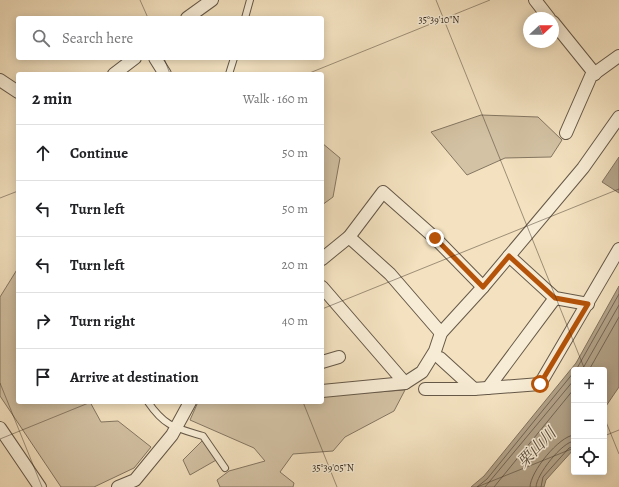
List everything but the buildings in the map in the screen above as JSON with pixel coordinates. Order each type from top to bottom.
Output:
[{"type":"street","points":[[190,16],[212,0]]},
{"type":"street","points":[[535,0],[544,12]]},
{"type":"street","points":[[559,30],[594,74]]},
{"type":"street","points":[[566,133],[591,76],[619,56]]},
{"type":"street","points":[[117,72],[132,60]]},
{"type":"street","points":[[156,60],[164,72]]},
{"type":"street","points":[[0,80],[16,91]]},
{"type":"street","points":[[324,391],[406,383],[422,372],[435,351],[441,333],[483,287],[583,168],[619,117]]},
{"type":"street","points":[[324,257],[349,238],[383,192],[435,238],[483,287]]},
{"type":"street","points":[[349,238],[390,274],[441,333]]},
{"type":"street","points":[[425,389],[488,388],[540,384],[619,250]]},
{"type":"street","points":[[509,256],[555,298],[588,304]]},
{"type":"street","points":[[324,289],[406,383]]},
{"type":"street","points":[[488,388],[555,298]]},
{"type":"street","points":[[324,361],[340,357]]},
{"type":"street","points":[[440,358],[474,388]]},
{"type":"street","points":[[118,487],[135,480],[172,435],[189,404]]},
{"type":"street","points":[[0,428],[40,487]]},
{"type":"lane","points":[[246,16],[250,0]]},
{"type":"lane","points":[[230,72],[233,60]]},
{"type":"lane","points":[[149,404],[156,414],[176,428],[203,436],[225,468]]},
{"type":"shaded area","points":[[481,115],[538,117],[562,140],[551,157],[505,158],[467,175],[431,132]]},
{"type":"shaded area","points":[[324,145],[340,158],[333,197],[324,204]]},
{"type":"shaded area","points":[[16,271],[16,404],[91,404],[101,422],[118,421],[151,447],[134,468],[94,487],[61,487],[0,396],[0,297]]},
{"type":"shaded area","points":[[405,390],[394,411],[345,437],[333,451],[293,454],[280,472],[294,483],[293,487],[220,487],[217,480],[229,471],[265,461],[254,448],[190,420],[197,404],[324,404],[324,396]]},
{"type":"shaded area","points":[[204,439],[218,459],[190,475],[183,460]]},
{"type":"water","points":[[619,157],[619,193],[602,182]]},
{"type":"water","name":"栗山川","points":[[619,286],[619,387],[607,405],[607,367],[573,367]]},
{"type":"water","name":"栗山川","points":[[571,369],[571,452],[546,480],[544,487],[471,487],[484,476]]},
{"type":"route","points":[[435,238],[483,287],[509,256],[555,298],[588,304],[540,384]]}]
